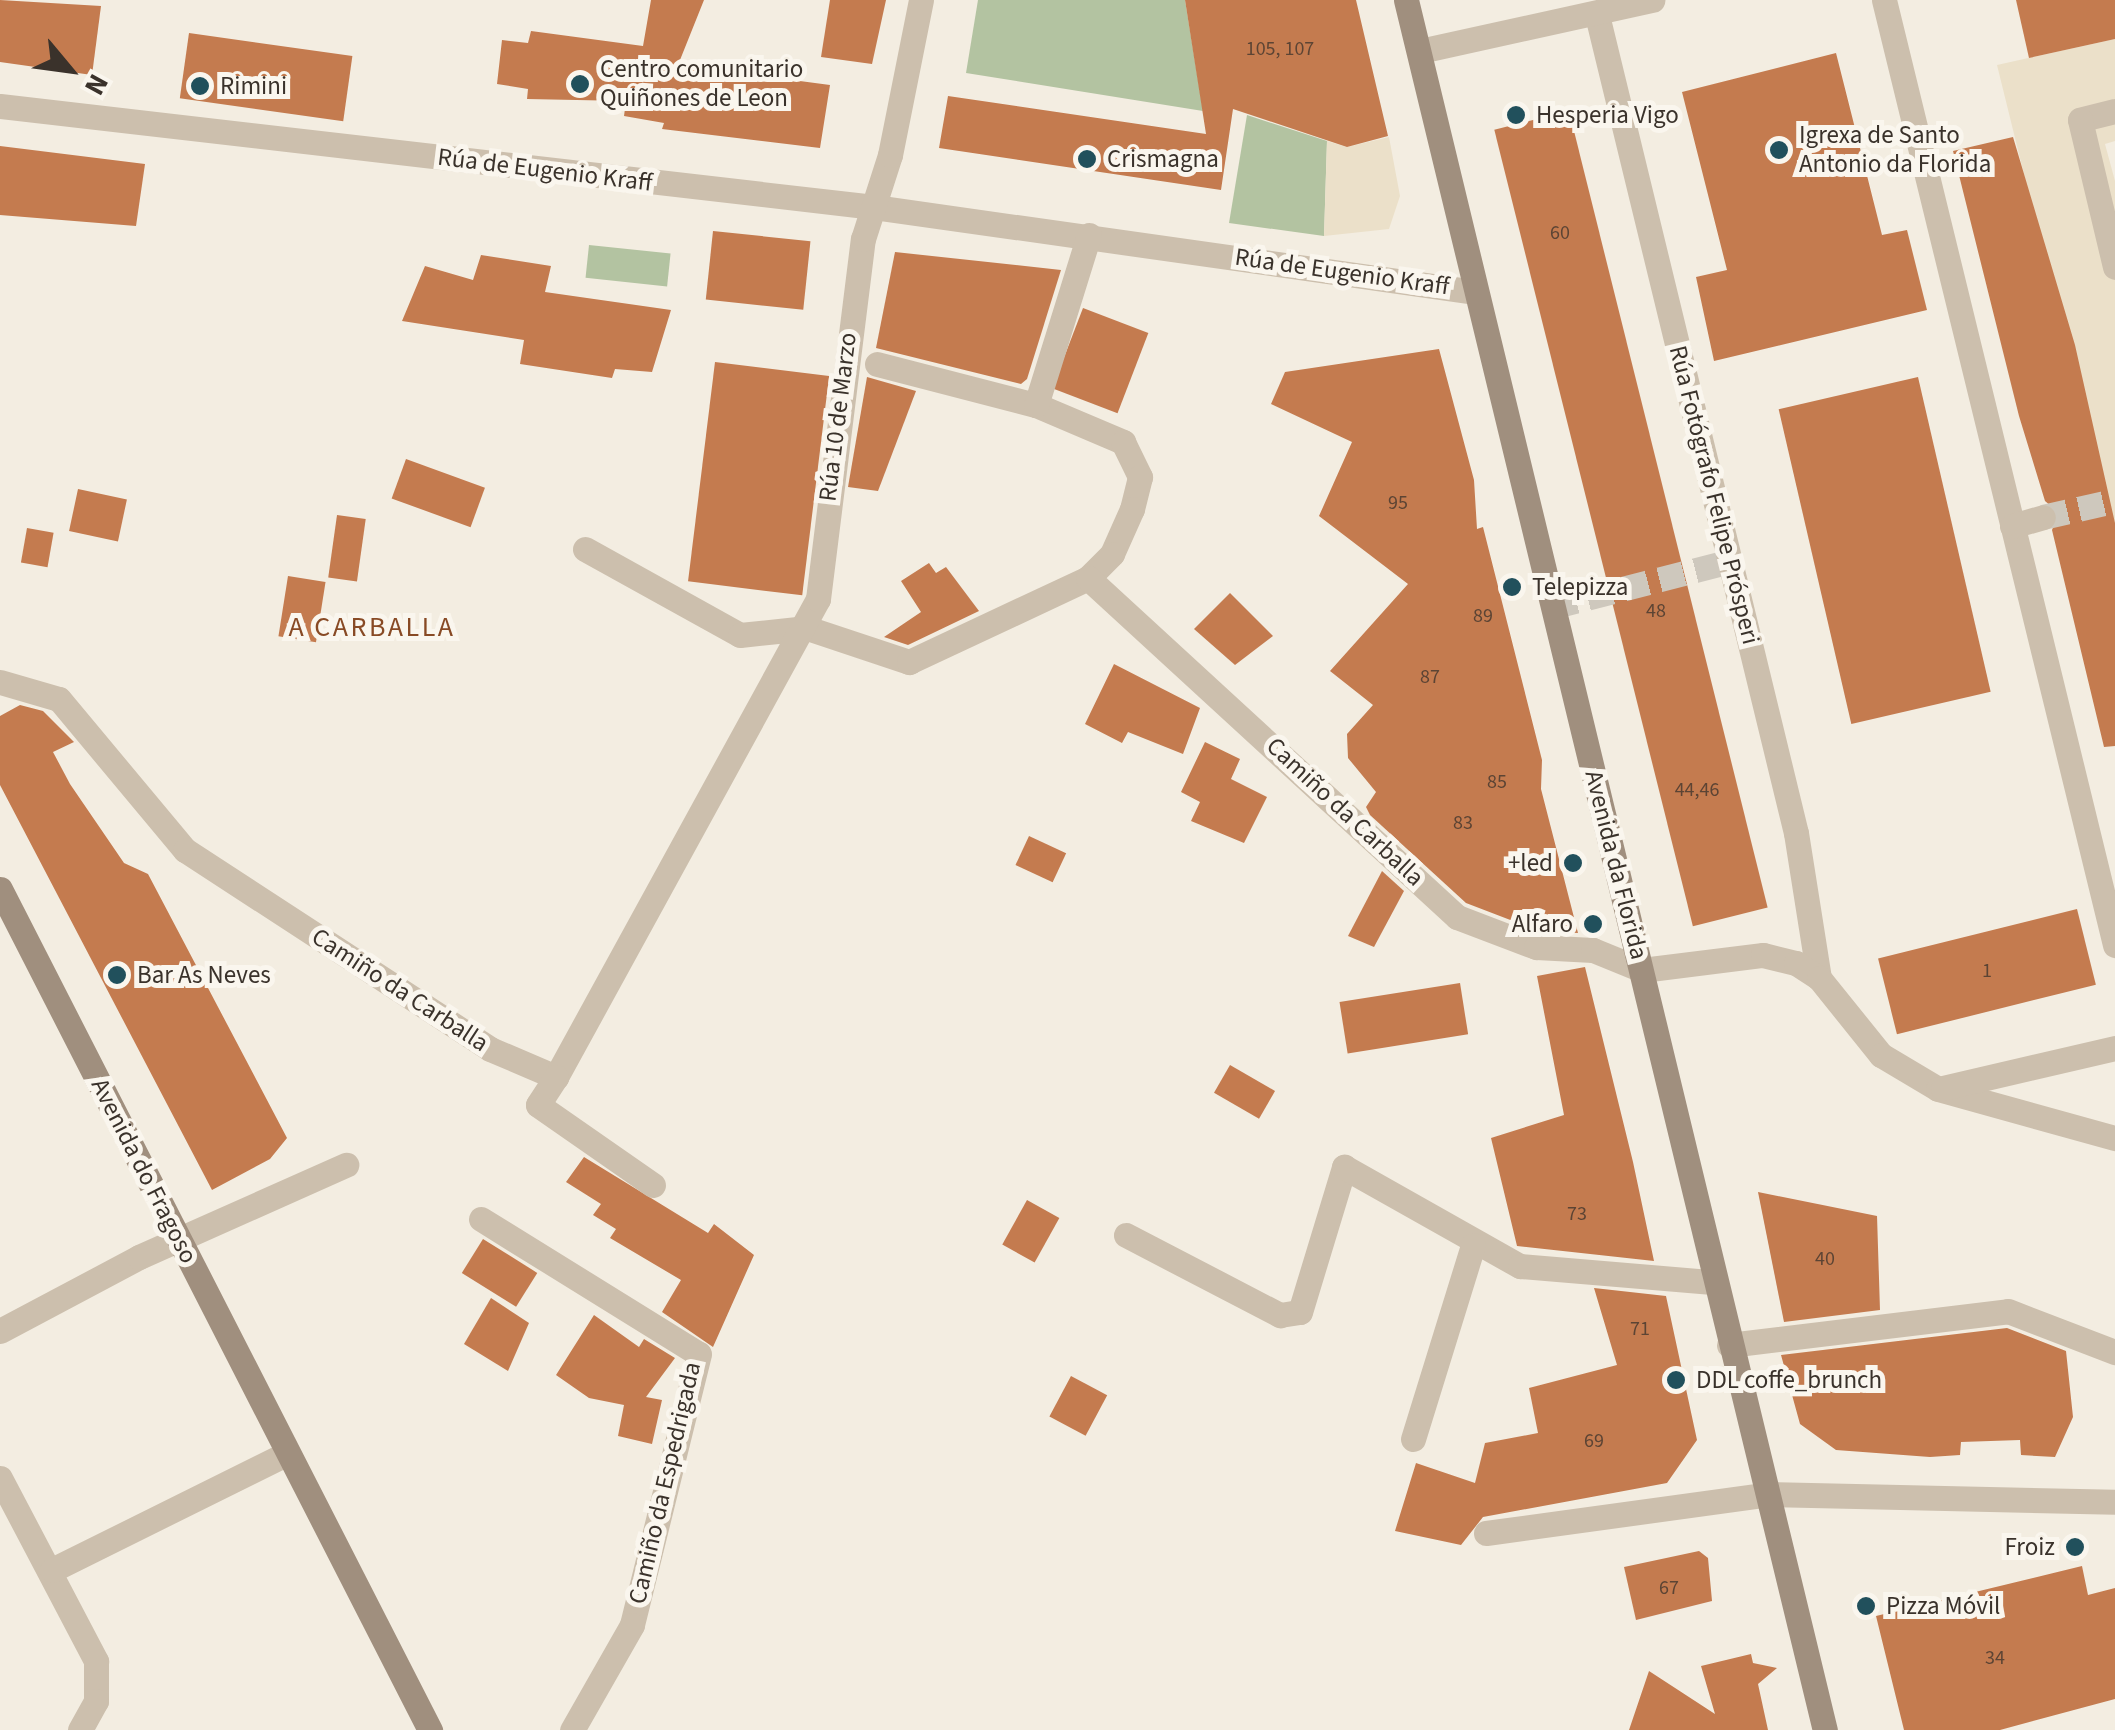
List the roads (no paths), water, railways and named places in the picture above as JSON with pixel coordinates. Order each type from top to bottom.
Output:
[{"type":"main road","name":"Avenida da Florida","points":[[1406,0],[1642,970],[1712,1282],[1769,1494],[1825,1730]]},
{"type":"main road","name":"Avenida do Fragoso","points":[[0,889],[430,1730]]},
{"type":"street","name":"Rúa 10 de Marzo","points":[[808,628],[818,599],[849,327],[921,0]]},
{"type":"street","points":[[1420,52],[1652,0]]},
{"type":"street","points":[[1884,0],[2115,945]]},
{"type":"street","name":"Rúa Fotógrafo Felipe Prósperi","points":[[1597,15],[1796,833],[1819,978]]},
{"type":"street","name":"Rúa de Eugenio Kraff","points":[[0,106],[874,207],[1476,292]]},
{"type":"street","points":[[2115,111],[2080,120],[2115,267]]},
{"type":"street","points":[[1036,405],[1090,235]]},
{"type":"street","points":[[586,550],[740,635],[808,628],[909,662],[1088,578],[1112,554],[1132,509],[1136,458],[1123,442],[1036,405],[877,364]]},
{"type":"street","points":[[2012,526],[2044,518]]},
{"type":"street","name":"Camiño da Carballa","points":[[1088,578],[1456,917],[1521,943],[1593,950],[1642,970]]},
{"type":"street","points":[[653,1186],[538,1106],[779,666],[808,628]]},
{"type":"street","name":"Camiño da Carballa","points":[[10,682],[59,700],[185,850],[490,1050],[556,1077]]},
{"type":"street","points":[[1642,970],[1763,955],[1819,978],[1881,1055],[1938,1089],[2115,1138]]},
{"type":"street","points":[[1938,1089],[2115,1048]]},
{"type":"street","points":[[0,1332],[178,1238],[346,1166]]},
{"type":"street","points":[[1126,1235],[1280,1316],[1300,1312],[1344,1167],[1473,1245],[1564,1274],[1712,1282]]},
{"type":"street","name":"Camiño da Espedrigada","points":[[481,1219],[699,1354],[632,1625],[572,1730]]},
{"type":"street","points":[[1413,1439],[1473,1245]]},
{"type":"street","points":[[1729,1345],[2008,1311],[2115,1352]]},
{"type":"street","points":[[52,1570],[286,1454]]},
{"type":"street","points":[[0,1478],[52,1570],[96,1661],[96,1701],[80,1730]]},
{"type":"street","points":[[1486,1534],[1769,1494],[2115,1502]]},
{"type":"tunnel","points":[[2043,517],[2105,503]]},
{"type":"tunnel","points":[[1552,607],[1731,561]]},
{"type":"place","name":"Centro comunitario Quiñones de Leon","points":[[580,84]]},
{"type":"place","name":"Rimini","points":[[200,86]]},
{"type":"place","name":"Hesperia Vigo","points":[[1516,115]]},
{"type":"place","name":"Igrexa de Santo Antonio da Florida","points":[[1779,150]]},
{"type":"place","name":"Crismagna","points":[[1087,159]]},
{"type":"place","name":"Telepizza","points":[[1512,587]]},
{"type":"place","name":"+led","points":[[1573,863]]},
{"type":"place","name":"Alfaro","points":[[1593,924]]},
{"type":"place","name":"Bar As Neves","points":[[117,975]]},
{"type":"place","name":"DDL coffe_brunch","points":[[1676,1380]]},
{"type":"place","name":"Froiz","points":[[2075,1547]]},
{"type":"place","name":"Pizza Móvil","points":[[1866,1606]]},
{"type":"district","name":"A CARBALLA","points":[[372,627]]}]
